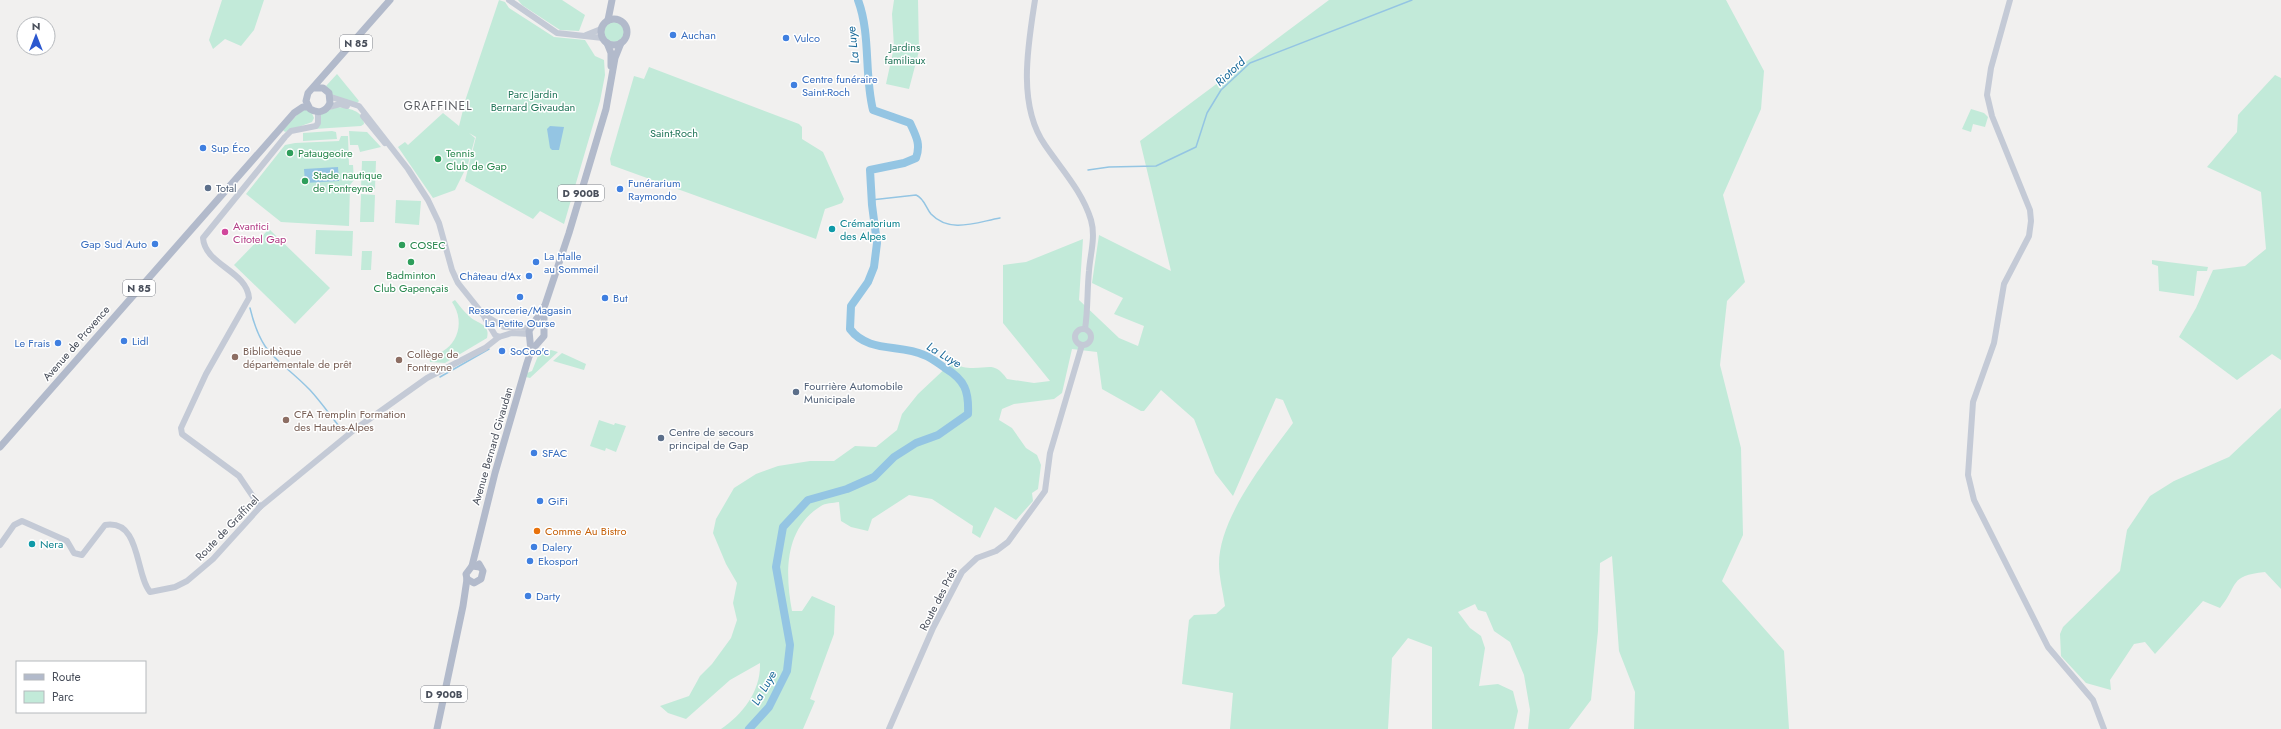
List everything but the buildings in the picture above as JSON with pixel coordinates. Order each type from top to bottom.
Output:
[{"type":"main road","name":"Avenue de Provence","points":[[311,108],[308,93],[390,0]]},
{"type":"main road","name":"N 85","points":[[323,88],[325,80],[394,0]]},
{"type":"main road","points":[[613,0],[620,20],[627,30],[626,37],[621,43],[614,45],[605,41],[601,29],[608,20],[613,0]]},
{"type":"main road","points":[[608,20],[620,20]]},
{"type":"main road","name":"D 900B","points":[[605,41],[611,54],[612,80]]},
{"type":"main road","name":"D 900B","points":[[531,331],[545,305],[592,158],[621,43]]},
{"type":"main road","points":[[314,88],[323,88],[331,97],[329,107]]},
{"type":"main road","name":"Avenue de Provence","points":[[0,447],[201,217],[297,111],[311,108],[324,111],[329,107]]},
{"type":"main road","name":"D 900B","points":[[543,328],[545,305]]},
{"type":"main road","points":[[531,331],[543,328],[544,336],[531,351]]},
{"type":"main road","points":[[531,331],[539,341]]},
{"type":"main road","points":[[531,331],[531,351]]},
{"type":"main road","name":"Avenue Bernard Givaudan","points":[[472,566],[495,473],[531,351]]},
{"type":"main road","name":"Avenue Bernard Givaudan","points":[[476,548],[480,566]]},
{"type":"main road","points":[[472,566],[480,566],[483,571],[482,577],[476,582],[470,582],[467,579],[467,572],[472,566]]},
{"type":"main road","name":"D 900B","points":[[438,729],[467,579]]},
{"type":"main road","name":"D 900B","points":[[462,606],[476,582]]},
{"type":"street","points":[[509,0],[518,8],[557,33],[585,35],[605,41]]},
{"type":"street","points":[[513,0],[518,8]]},
{"type":"street","points":[[1035,0],[1027,80],[1032,115],[1044,144],[1064,169],[1081,197],[1092,224],[1092,243],[1085,329]]},
{"type":"street","points":[[2010,0],[1991,68],[1987,95],[1992,116],[2030,210],[2031,226],[2029,236],[2004,284],[1994,343],[1974,396],[1968,480],[1974,500],[2048,647],[2092,700],[2104,729]]},
{"type":"street","points":[[585,35],[601,29]]},
{"type":"street","points":[[331,97],[359,106],[408,168],[426,195],[439,223],[454,276],[468,297],[498,334]]},
{"type":"street","points":[[329,107],[340,104],[357,110],[408,168]]},
{"type":"street","points":[[260,507],[239,476],[182,434],[181,428],[206,374],[250,298],[245,285],[209,252],[203,243],[203,238],[288,133],[304,129],[314,124],[315,116],[311,108]]},
{"type":"street","points":[[482,313],[502,326],[531,331]]},
{"type":"street","points":[[498,334],[502,326]]},
{"type":"street","name":"Route de Graffinel","points":[[0,545],[14,525],[22,521],[67,541],[74,553],[82,555],[99,530],[105,525],[112,524],[127,532],[133,539],[150,592],[175,587],[187,581],[208,564],[260,507],[354,430],[384,410],[418,384],[485,348],[498,334],[496,327],[502,326]]},
{"type":"street","points":[[1085,329],[1090,333],[1091,337],[1088,343],[1082,345],[1077,342],[1076,335],[1079,330],[1085,329]]},
{"type":"street","points":[[498,334],[531,331]]},
{"type":"street","name":"Route des Prés","points":[[889,729],[933,628],[962,572],[977,558],[996,551],[1008,542],[1045,491],[1050,453],[1082,345]]},
{"type":"green space","points":[[222,0],[264,0],[254,30],[241,46],[225,39],[213,49],[209,40]]},
{"type":"green space","name":"Parc Jardin Bernard Givaudan","points":[[499,0],[505,2],[509,8],[554,37],[585,40],[595,56],[604,60],[605,75],[600,101],[564,224],[540,211],[533,219],[465,181],[476,137],[469,133],[475,138],[468,164],[455,190],[433,198],[398,147],[405,142],[408,145],[443,113],[459,126],[466,98]]},
{"type":"green space","points":[[518,0],[562,0],[585,15],[579,31],[560,30],[522,5]]},
{"type":"green space","name":"Jardins familiaux","points":[[894,0],[918,0],[919,51],[909,89],[886,84],[894,47],[892,14]]},
{"type":"green space","points":[[1329,0],[1726,0],[1764,71],[1761,109],[1723,195],[1745,282],[1727,301],[1720,365],[1741,448],[1743,535],[1722,581],[1784,651],[1789,729],[1634,729],[1635,692],[1619,651],[1612,556],[1600,563],[1598,631],[1591,700],[1569,729],[1528,729],[1530,710],[1524,675],[1510,642],[1494,631],[1486,612],[1478,610],[1475,604],[1458,612],[1470,628],[1481,636],[1485,648],[1479,686],[1498,684],[1513,691],[1518,711],[1514,729],[1432,729],[1432,647],[1408,638],[1392,658],[1388,729],[1230,729],[1233,693],[1182,684],[1189,620],[1194,615],[1216,614],[1225,606],[1219,564],[1221,546],[1227,527],[1235,508],[1258,471],[1293,423],[1283,400],[1276,398],[1233,496],[1215,473],[1194,419],[1161,390],[1144,411],[1141,411],[1102,389],[1097,352],[1072,349],[1062,393],[1054,399],[1014,404],[1002,409],[999,420],[1012,428],[1026,448],[1037,455],[1041,465],[1038,489],[1032,493],[1033,501],[1016,520],[995,507],[980,538],[972,533],[973,526],[932,499],[909,495],[872,519],[868,531],[851,527],[841,521],[839,502],[821,506],[809,516],[800,527],[794,539],[788,567],[788,582],[792,611],[802,611],[812,596],[835,606],[834,634],[810,699],[815,701],[803,729],[721,729],[737,716],[749,701],[754,692],[760,673],[760,663],[730,680],[686,719],[668,713],[660,706],[689,696],[700,676],[712,664],[731,638],[737,620],[733,603],[737,583],[726,564],[713,533],[716,519],[734,488],[756,474],[778,466],[810,461],[834,461],[855,446],[876,447],[897,430],[902,414],[918,394],[951,363],[968,368],[995,368],[1007,379],[1034,383],[1050,381],[1003,323],[1003,265],[1026,262],[1083,239],[1079,300],[1119,338],[1138,346],[1144,326],[1114,314],[1123,298],[1092,283],[1099,235],[1171,271],[1140,141]]},
{"type":"green space","points":[[614,22],[621,25],[624,32],[621,39],[614,42],[607,39],[604,32],[607,25]]},
{"type":"green space","name":"Saint-Roch","points":[[649,67],[799,124],[802,127],[802,139],[823,152],[844,199],[842,203],[825,209],[816,239],[611,165],[610,159],[634,76],[644,79]]},
{"type":"green space","points":[[337,74],[359,101],[357,103],[333,96],[326,86]]},
{"type":"green space","points":[[2275,75],[2281,78],[2281,360],[2272,354],[2237,380],[2179,337],[2196,308],[2213,270],[2245,266],[2266,249],[2261,192],[2207,167],[2237,132],[2238,115]]},
{"type":"green space","points":[[337,107],[350,109],[358,113],[363,119],[364,124],[361,126],[314,129],[320,114]]},
{"type":"green space","points":[[306,109],[311,111],[314,118],[312,122],[285,132],[283,130],[298,114]]},
{"type":"green space","points":[[1971,109],[1984,113],[1988,117],[1985,127],[1973,124],[1971,132],[1962,129]]},
{"type":"green space","points":[[349,131],[367,132],[381,147],[360,152],[358,145],[350,145]]},
{"type":"green space","points":[[336,132],[337,139],[303,141],[303,133]]},
{"type":"green space","name":"Stade nautique de Fontreyne","points":[[341,136],[348,136],[349,165],[353,165],[354,180],[350,185],[349,226],[281,222],[246,194],[285,145],[295,143],[339,141]]},
{"type":"green space","points":[[362,161],[376,161],[375,189],[361,188]]},
{"type":"green space","points":[[361,194],[375,195],[374,222],[360,222]]},
{"type":"green space","points":[[396,200],[421,201],[419,225],[395,223]]},
{"type":"green space","points":[[269,229],[330,288],[295,324],[234,265]]},
{"type":"green space","points":[[316,230],[353,231],[352,256],[315,254]]},
{"type":"green space","points":[[362,251],[372,251],[371,270],[361,270]]},
{"type":"green space","points":[[2152,260],[2208,267],[2207,271],[2197,271],[2194,296],[2159,291],[2158,266],[2152,264]]},
{"type":"green space","points":[[455,300],[468,315],[485,327],[488,333],[487,338],[445,363],[430,362],[429,356],[446,349],[456,336],[459,319],[452,302]]},
{"type":"green space","points":[[551,350],[558,352],[530,378],[526,377],[527,373],[532,371],[538,356]]},
{"type":"green space","points":[[562,353],[586,364],[584,370],[553,361]]},
{"type":"green space","points":[[2281,408],[2281,589],[2265,572],[2245,576],[2236,583],[2220,608],[2203,601],[2155,654],[2145,642],[2134,644],[2110,680],[2111,690],[2086,683],[2061,656],[2060,634],[2063,627],[2120,571],[2127,530],[2150,496],[2174,481],[2229,457]]},
{"type":"green space","points":[[599,420],[614,425],[615,423],[626,426],[616,452],[606,448],[605,451],[590,446]]},
{"type":"water","points":[[550,126],[564,127],[559,150],[552,150],[550,148],[547,129]]},
{"type":"water","points":[[338,167],[339,181],[305,183],[304,169]]},
{"type":"waterway","name":"La Luye","points":[[749,729],[769,707],[787,671],[790,645],[776,567],[783,527],[808,500],[847,489],[874,477],[894,457],[916,443],[938,435],[968,414],[968,399],[964,387],[952,372],[933,359],[924,355],[866,342],[857,337],[850,329],[851,306],[868,282],[874,267],[877,243],[872,205],[870,170],[904,163],[916,158],[918,148],[917,140],[910,123],[873,110],[870,96],[865,27],[858,0]]},
{"type":"waterway","name":"Riotord","points":[[1088,170],[1109,167],[1156,166],[1196,147],[1207,113],[1221,90],[1250,63],[1412,0]]},
{"type":"waterway","points":[[871,200],[916,195],[923,201],[931,214],[938,220],[947,224],[973,224],[1000,218]]},
{"type":"waterway","points":[[250,308],[260,337],[272,355],[310,390],[343,431]]},
{"type":"waterway","points":[[440,377],[489,349]]},
{"type":"place","name":"Auchan","points":[[673,35]]},
{"type":"place","name":"Vulco","points":[[786,38]]},
{"type":"place","name":"Centre funéraire Saint-Roch","points":[[794,85]]},
{"type":"place","name":"Sup Éco","points":[[203,148]]},
{"type":"place","name":"Pataugeoire","points":[[290,153]]},
{"type":"place","name":"Tennis Club de Gap","points":[[438,159]]},
{"type":"place","name":"Stade nautique de Fontreyne","points":[[305,181]]},
{"type":"place","name":"Total","points":[[208,188]]},
{"type":"place","name":"Funérarium Raymondo","points":[[620,189]]},
{"type":"place","name":"Crématorium des Alpes","points":[[832,229]]},
{"type":"place","name":"Avantici Citotel Gap","points":[[225,232]]},
{"type":"place","name":"Gap Sud Auto","points":[[155,244]]},
{"type":"place","name":"COSEC","points":[[402,245]]},
{"type":"place","name":"Badminton Club Gapençais","points":[[411,262]]},
{"type":"place","name":"La Halle au Sommeil","points":[[536,262]]},
{"type":"place","name":"Château d'Ax","points":[[529,276]]},
{"type":"place","name":"Ressourcerie/Magasin La Petite Ourse","points":[[520,297]]},
{"type":"place","name":"But","points":[[605,298]]},
{"type":"place","name":"Lidl","points":[[124,341]]},
{"type":"place","name":"Le Frais","points":[[58,343]]},
{"type":"place","name":"SoCoo'c","points":[[502,351]]},
{"type":"place","name":"Bibliothèque départementale de prêt","points":[[235,357]]},
{"type":"place","name":"Collège de Fontreyne","points":[[399,360]]},
{"type":"place","name":"Fourrière Automobile Municipale","points":[[796,392]]},
{"type":"place","name":"CFA Tremplin Formation des Hautes-Alpes","points":[[286,420]]},
{"type":"place","name":"Centre de secours principal de Gap","points":[[661,438]]},
{"type":"place","name":"SFAC","points":[[534,453]]},
{"type":"place","name":"GiFi","points":[[540,501]]},
{"type":"place","name":"Comme Au Bistro","points":[[537,531]]},
{"type":"place","name":"Nera","points":[[32,544]]},
{"type":"place","name":"Dalery","points":[[534,547]]},
{"type":"place","name":"Ekosport","points":[[530,561]]},
{"type":"place","name":"Darty","points":[[528,596]]},
{"type":"district","name":"GRAFFINEL","points":[[438,106]]}]
